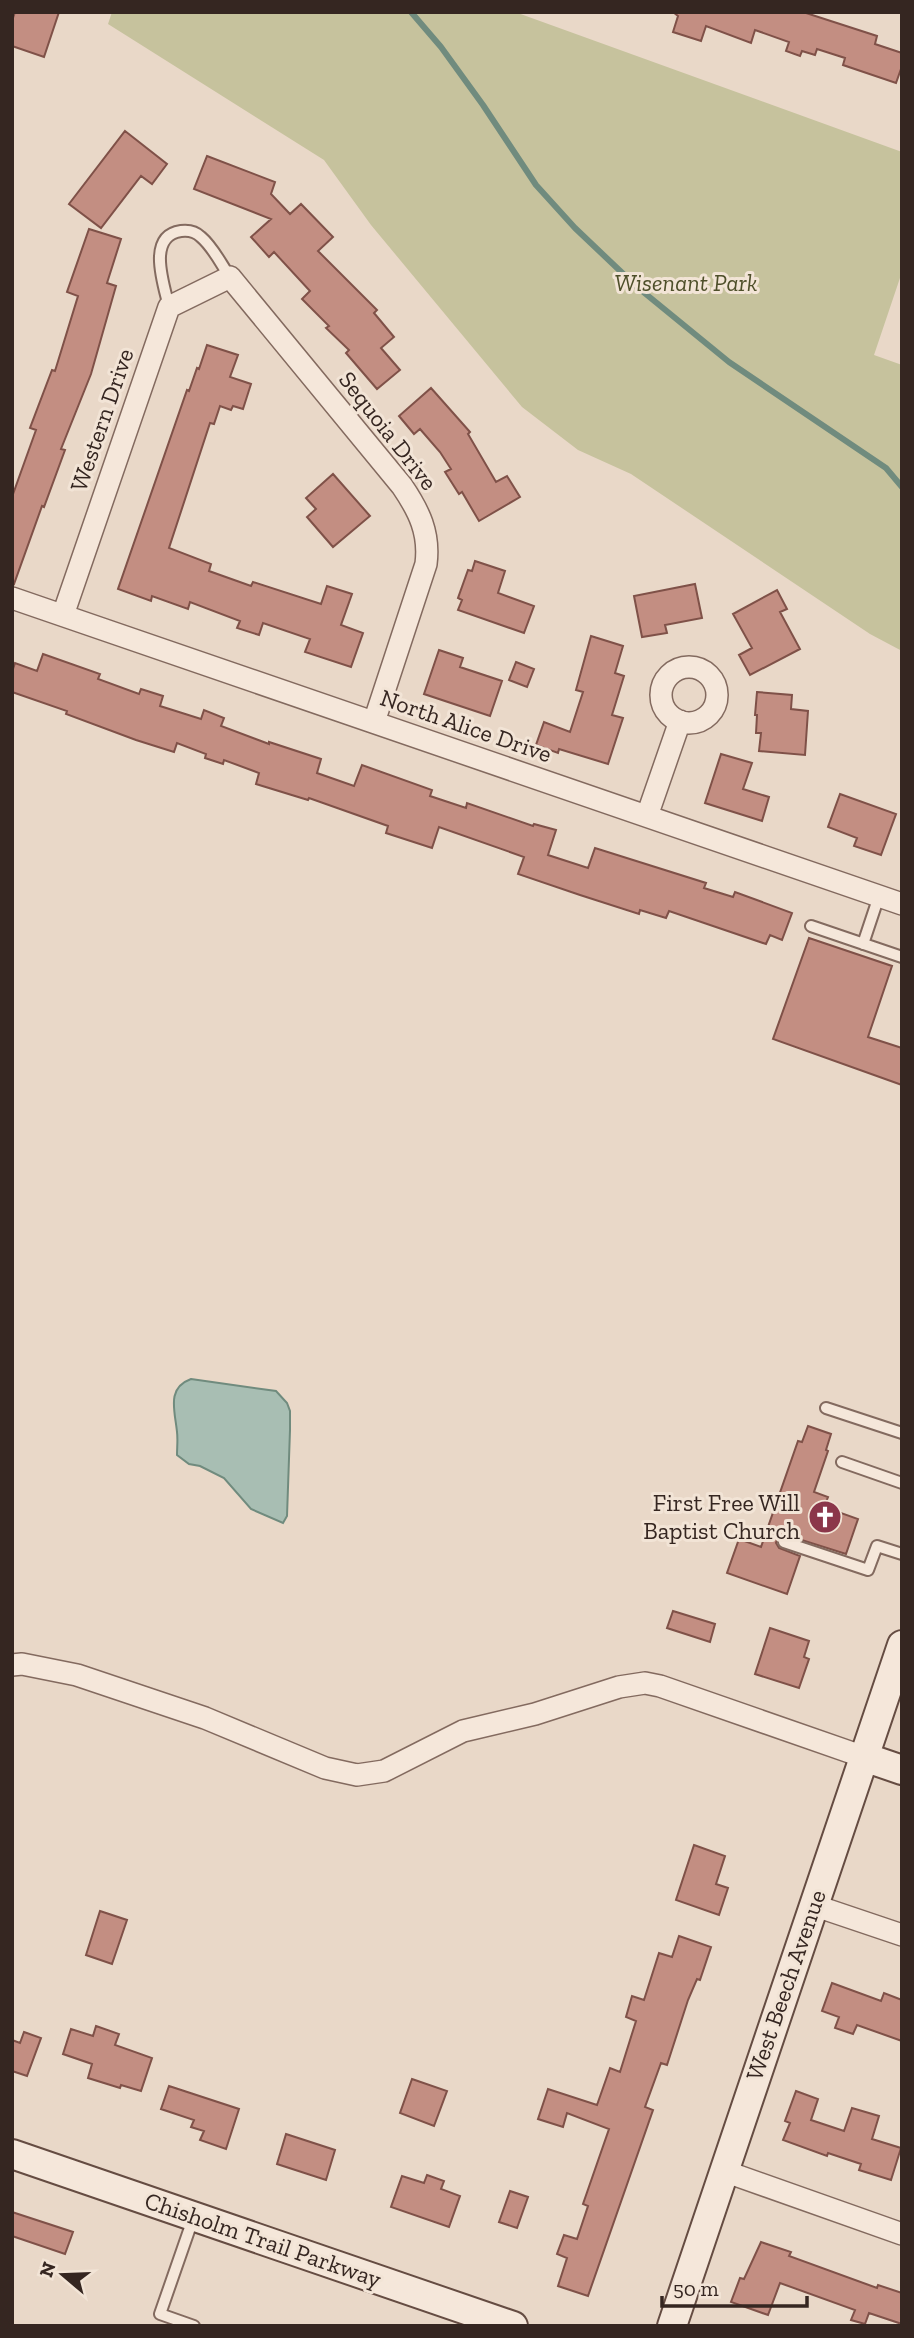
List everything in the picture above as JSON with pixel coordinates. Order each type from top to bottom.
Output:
[{"type":"main road","name":"West Beech Avenue","points":[[672,2326],[902,1645]]},
{"type":"main road","points":[[864,1757],[902,1770]]},
{"type":"main road","name":"Chisholm Trail Parkway","points":[[12,2154],[194,2216],[462,2313],[513,2326]]},
{"type":"street","points":[[169,307],[230,277]]},
{"type":"street","name":"Sequoia Drive","points":[[230,277],[402,486],[425,527],[428,545],[426,564],[374,722]]},
{"type":"street","name":"Western Drive","points":[[63,615],[169,307]]},
{"type":"street","name":"North Alice Drive","points":[[12,598],[902,904]]},
{"type":"street","points":[[647,816],[680,721]]},
{"type":"street","points":[[16,1662],[77,1675],[143,1696],[205,1718],[325,1768],[357,1774],[384,1771],[463,1731],[535,1714],[633,1684],[660,1686],[864,1757]]},
{"type":"street","points":[[813,1905],[902,1935]]},
{"type":"street","points":[[724,2171],[902,2234]]},
{"type":"lane","points":[[169,307],[159,257],[167,237],[176,232],[195,232],[203,238],[230,277]]},
{"type":"lane","points":[[863,944],[879,896]]},
{"type":"lane","points":[[811,926],[902,957]]},
{"type":"lane","points":[[826,1408],[902,1433]]},
{"type":"lane","points":[[842,1462],[902,1482]]},
{"type":"lane","points":[[784,1542],[869,1570],[877,1546],[902,1554]]},
{"type":"lane","points":[[156,2326],[194,2216]]},
{"type":"lane","points":[[160,2314],[194,2326]]},
{"type":"green space","name":"Wisenant Park","points":[[112,12],[515,12],[902,152],[902,272],[874,355],[902,365],[902,651],[870,634],[631,474],[578,450],[522,407],[371,225],[324,160],[108,24]]},
{"type":"shaded area","points":[[191,1379],[276,1391],[287,1403],[290,1430],[287,1516],[283,1523],[251,1509],[224,1478],[200,1466],[189,1464],[177,1455],[175,1394],[183,1383]]},
{"type":"building","points":[[15,12],[59,12],[44,57],[12,46],[12,21]]},
{"type":"building","points":[[673,12],[803,12],[877,36],[875,44],[902,53],[902,66],[896,83],[843,65],[845,58],[817,49],[815,55],[802,51],[800,56],[786,51],[789,42],[755,30],[751,43],[706,26],[701,41],[673,32],[678,16]]},
{"type":"building","points":[[125,131],[167,164],[152,184],[141,176],[101,228],[69,204]]},
{"type":"building","points":[[207,156],[275,182],[271,194],[290,214],[301,204],[333,237],[318,251],[377,310],[374,313],[394,337],[381,348],[400,370],[377,389],[346,353],[349,350],[326,328],[329,326],[302,299],[310,291],[274,252],[269,257],[251,237],[271,219],[194,189]]},
{"type":"building","points":[[89,229],[121,239],[107,283],[116,286],[91,374],[61,449],[65,450],[14,584],[12,497],[36,430],[30,428],[52,370],[55,371],[78,296],[67,292]]},
{"type":"building","points":[[207,345],[238,355],[230,377],[251,384],[243,409],[233,406],[231,410],[220,406],[214,424],[210,423],[169,548],[211,564],[209,571],[251,586],[253,582],[321,604],[327,586],[352,594],[341,625],[363,633],[351,667],[305,652],[310,639],[263,623],[259,635],[237,628],[240,621],[190,602],[188,609],[152,596],[151,601],[118,589],[187,390],[189,391],[197,368],[199,369]]},
{"type":"building","points":[[431,388],[470,432],[468,434],[496,482],[507,476],[520,497],[479,521],[462,492],[459,494],[445,472],[451,469],[440,452],[420,429],[414,434],[399,416]]},
{"type":"building","points":[[333,474],[370,516],[333,547],[307,517],[316,509],[306,498]]},
{"type":"building","points":[[475,561],[505,571],[498,593],[534,606],[524,633],[458,610],[462,600],[458,598],[468,570],[472,571]]},
{"type":"building","points":[[695,584],[702,618],[665,625],[667,633],[642,637],[634,596]]},
{"type":"building","points":[[777,590],[787,609],[780,612],[800,649],[750,675],[739,655],[752,648],[733,614]]},
{"type":"building","points":[[591,636],[623,646],[615,673],[624,676],[612,715],[623,718],[608,764],[559,749],[558,753],[536,745],[544,722],[570,732],[583,692],[576,690]]},
{"type":"building","points":[[439,650],[463,658],[460,667],[502,681],[490,716],[424,694]]},
{"type":"building","points":[[43,654],[100,674],[98,679],[139,694],[141,689],[163,696],[160,706],[201,719],[204,710],[224,718],[221,726],[321,759],[317,773],[354,786],[362,765],[432,790],[430,796],[466,808],[467,803],[533,826],[534,824],[556,830],[548,855],[588,868],[595,848],[706,883],[704,888],[733,897],[735,892],[792,913],[782,940],[770,935],[766,944],[669,911],[666,918],[640,910],[639,914],[518,874],[524,857],[439,827],[432,848],[386,833],[388,826],[309,798],[308,800],[256,784],[259,773],[224,760],[223,764],[205,758],[206,754],[177,743],[174,752],[136,740],[66,714],[67,711],[12,692],[15,663],[37,671]]},
{"type":"building","points":[[516,662],[534,669],[527,687],[509,680]]},
{"type":"building","points":[[757,692],[792,695],[791,709],[808,711],[805,755],[759,751],[761,733],[756,733],[755,715]]},
{"type":"building","points":[[721,754],[752,763],[743,789],[769,797],[762,821],[705,803]]},
{"type":"building","points":[[840,794],[896,814],[881,855],[854,846],[857,838],[828,827]]},
{"type":"building","points":[[809,938],[892,966],[868,1037],[902,1048],[902,1085],[773,1039]]},
{"type":"building","points":[[808,1426],[831,1434],[814,1492],[828,1497],[824,1507],[858,1519],[846,1554],[786,1535],[778,1537],[776,1543],[779,1548],[800,1556],[787,1594],[727,1573],[739,1539],[761,1547],[798,1441],[802,1442]]},
{"type":"building","points":[[673,1611],[715,1624],[710,1642],[667,1628]]},
{"type":"building","points":[[770,1628],[809,1641],[804,1657],[809,1659],[799,1688],[755,1674]]},
{"type":"building","points":[[694,1845],[725,1856],[716,1884],[728,1888],[719,1915],[676,1900]]},
{"type":"building","points":[[100,1911],[127,1920],[112,1964],[86,1955]]},
{"type":"building","points":[[679,1936],[711,1947],[700,1980],[697,1979],[688,2000],[667,2065],[661,2063],[645,2107],[653,2110],[588,2296],[558,2286],[567,2258],[557,2254],[564,2235],[577,2239],[588,2206],[583,2204],[609,2129],[567,2113],[563,2127],[538,2119],[548,2089],[597,2105],[610,2068],[620,2072],[636,2021],[626,2017],[632,1996],[644,2000],[659,1953],[672,1957]]},
{"type":"building","points":[[832,1983],[881,2001],[884,1993],[902,2000],[902,2041],[857,2025],[853,2034],[835,2028],[839,2017],[822,2011]]},
{"type":"building","points":[[96,2026],[119,2034],[115,2045],[152,2058],[141,2091],[88,2078],[92,2064],[63,2054],[71,2029],[93,2036]]},
{"type":"building","points":[[24,2032],[41,2038],[27,2076],[12,2071],[12,2040],[20,2043]]},
{"type":"building","points":[[412,2079],[447,2091],[434,2126],[400,2113]]},
{"type":"building","points":[[169,2086],[239,2109],[226,2149],[200,2140],[204,2131],[191,2127],[194,2120],[161,2109]]},
{"type":"building","points":[[796,2091],[818,2099],[811,2120],[844,2131],[852,2108],[879,2116],[872,2139],[901,2148],[891,2180],[859,2170],[861,2164],[828,2153],[827,2156],[783,2140],[790,2123],[785,2121]]},
{"type":"building","points":[[286,2134],[335,2150],[326,2180],[277,2164]]},
{"type":"building","points":[[427,2175],[444,2181],[441,2189],[460,2196],[449,2227],[391,2207],[402,2176],[424,2183]]},
{"type":"building","points":[[510,2191],[528,2197],[517,2228],[499,2222]]},
{"type":"building","points":[[12,2212],[73,2232],[65,2254],[12,2236]]},
{"type":"building","points":[[761,2242],[791,2252],[789,2256],[877,2288],[878,2285],[902,2293],[902,2324],[869,2313],[865,2324],[851,2320],[855,2310],[780,2283],[768,2315],[731,2302],[740,2278],[744,2279]]},
{"type":"waterway","points":[[411,12],[441,47],[483,105],[536,185],[575,228],[636,286],[729,362],[886,468],[902,487]]},
{"type":"place","name":"First Free Will Baptist Church","points":[[825,1517]]}]
